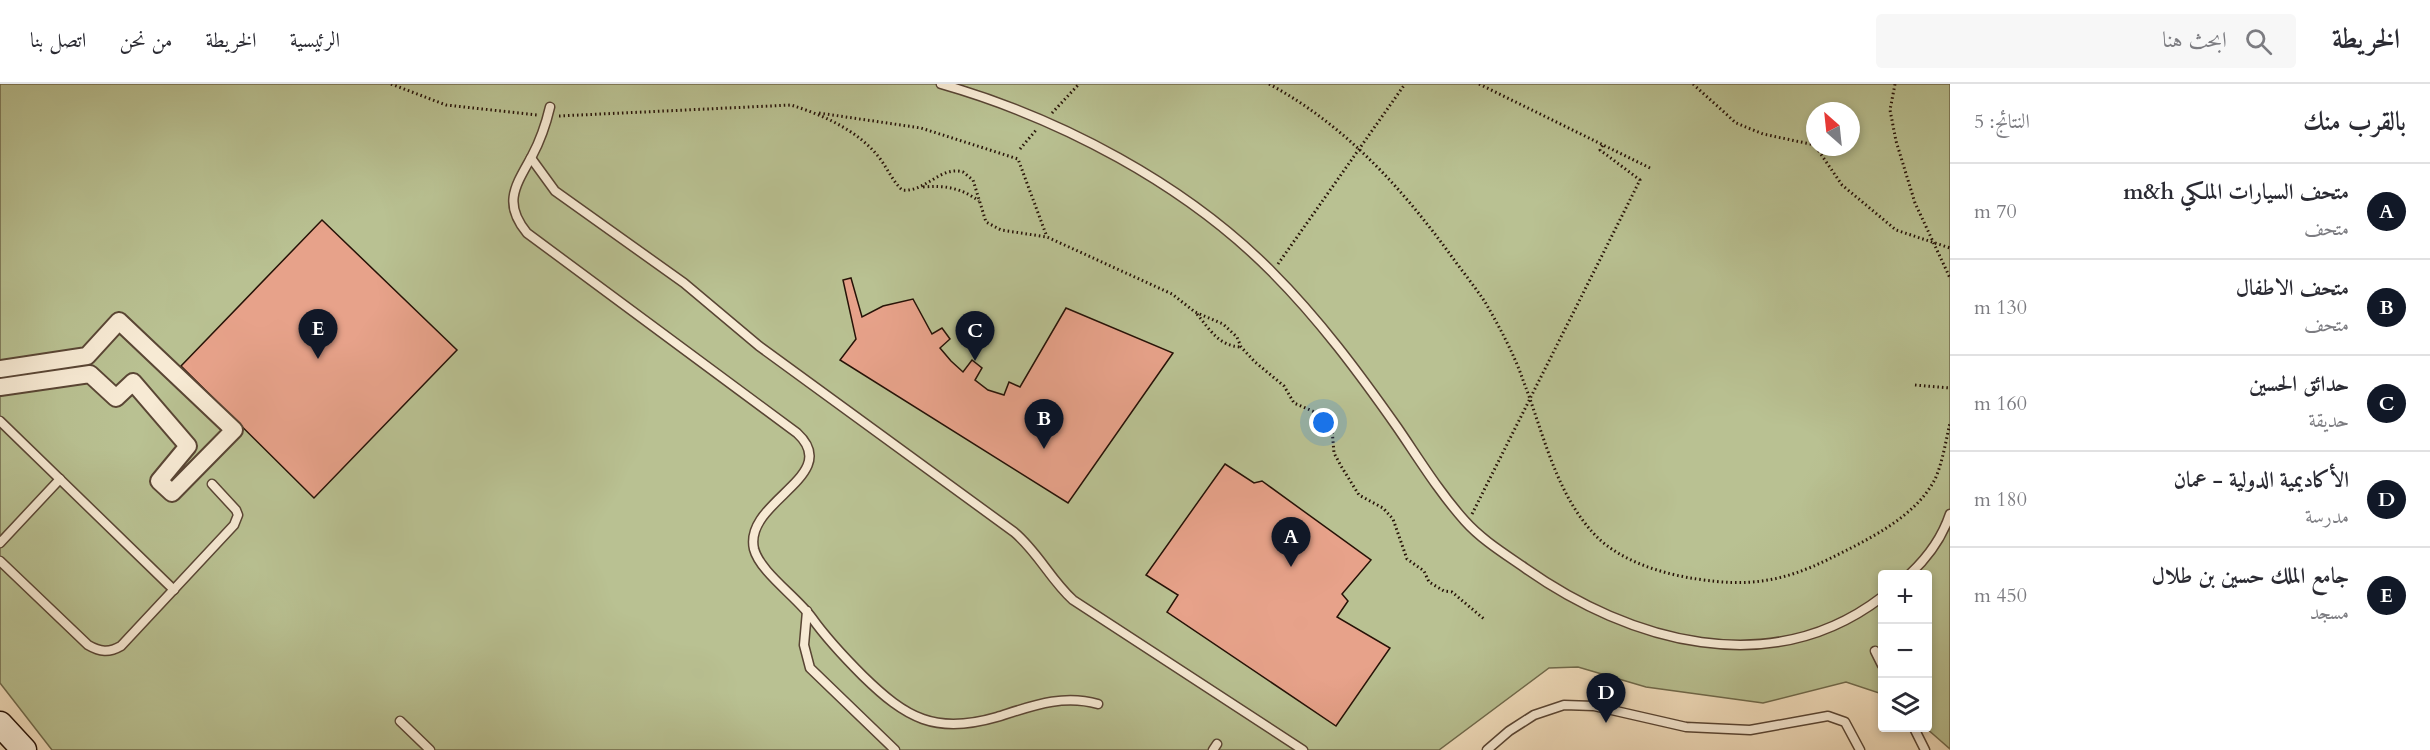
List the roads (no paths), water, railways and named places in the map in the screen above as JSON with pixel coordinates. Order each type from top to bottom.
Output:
[{"type":"main road","points":[[0,724],[24,750]]},
{"type":"street","points":[[0,369],[87,356],[119,321],[234,430],[172,493],[159,481],[188,446],[133,382],[116,398],[90,374],[0,387]]},
{"type":"lane","points":[[941,84],[1046,120],[1147,176],[1213,219],[1272,272],[1357,372],[1467,524],[1557,590],[1595,610],[1650,629],[1715,645],[1748,646],[1785,642],[1814,634],[1848,619],[1878,600]]},
{"type":"lane","points":[[549,111],[531,158],[516,183],[513,193],[516,215],[527,233],[797,433],[807,443],[810,458],[805,471],[762,517],[753,535],[753,545],[761,563],[807,611],[833,646],[888,700],[922,720],[948,725],[975,722],[1040,703],[1067,699],[1098,704]]},
{"type":"lane","points":[[531,158],[555,191],[684,283],[766,352],[1014,531],[1030,546],[1056,582],[1073,600],[1303,750]]},
{"type":"lane","points":[[0,421],[174,590]]},
{"type":"lane","points":[[0,543],[60,479]]},
{"type":"lane","points":[[0,561],[88,645],[104,651],[121,646],[237,521],[236,510],[212,484]]},
{"type":"lane","points":[[1914,570],[1926,559],[1946,526],[1950,514]]},
{"type":"lane","points":[[807,611],[804,645],[810,668],[895,750]]},
{"type":"lane","points":[[1875,651],[1878,657]]},
{"type":"lane","points":[[1487,750],[1509,731],[1534,715],[1564,705],[1594,706],[1686,727],[1750,730],[1828,716],[1845,722],[1860,750]]},
{"type":"lane","points":[[400,721],[430,750]]},
{"type":"lane","points":[[1916,732],[1925,750]]},
{"type":"place","name":"جامع الملك حسين بن طلال","points":[[318,359]]},
{"type":"place","name":"حدائق الحسين","points":[[975,361]]},
{"type":"place","name":"متحف الاطفال","points":[[1044,449]]},
{"type":"place","name":"متحف السيارات الملكي m&h","points":[[1291,567]]},
{"type":"place","name":"الأكاديمية الدولية - عمان","points":[[1606,723]]}]
